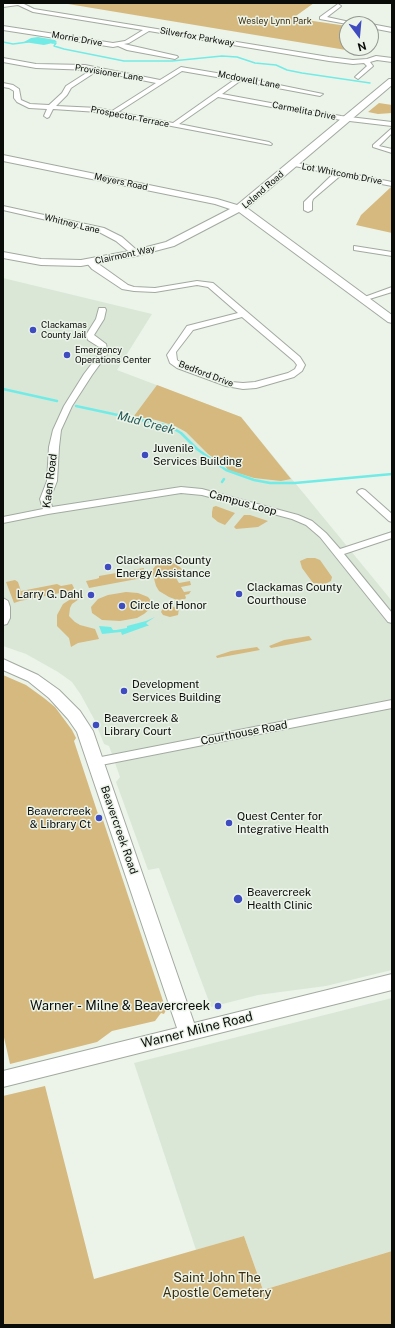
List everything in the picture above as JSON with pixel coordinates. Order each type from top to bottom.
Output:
[{"type":"main road","name":"Leland Road","points":[[239,208],[245,205],[392,81]]},
{"type":"main road","name":"Meyers Road","points":[[3,158],[239,208]]},
{"type":"main road","name":"Leland Road","points":[[239,208],[249,213],[392,320]]},
{"type":"main road","name":"Clairmont Way","points":[[3,255],[49,263],[90,262],[136,253],[170,244],[239,208]]},
{"type":"main road","name":"Beavercreek Road","points":[[3,664],[33,678],[54,694],[66,705],[85,731],[188,1033]]},
{"type":"main road","name":"Warner Milne Road","points":[[3,1079],[392,982]]},
{"type":"street","points":[[3,5],[18,3]]},
{"type":"street","name":"Silverfox Parkway","points":[[18,3],[33,10],[342,61],[365,61],[376,58],[392,60]]},
{"type":"street","points":[[338,6],[322,18],[339,21]]},
{"type":"street","name":"Morrie Drive","points":[[3,28],[109,45],[120,45],[127,48],[175,57]]},
{"type":"street","points":[[379,28],[392,30]]},
{"type":"street","points":[[120,45],[148,29]]},
{"type":"street","name":"Provisioner Lane","points":[[3,60],[36,66],[79,67],[161,82]]},
{"type":"street","points":[[3,65],[10,61]]},
{"type":"street","points":[[358,77],[370,66],[365,61]]},
{"type":"street","name":"Mcdowell Lane","points":[[161,82],[178,70],[187,69],[320,94]]},
{"type":"street","points":[[47,116],[51,107],[65,94],[66,89],[71,84],[95,70]]},
{"type":"street","points":[[174,125],[240,79]]},
{"type":"street","points":[[113,113],[161,82]]},
{"type":"street","name":"Prospector Terrace","points":[[3,85],[11,86],[18,90],[17,98],[22,104],[28,106],[90,109],[269,144]]},
{"type":"street","name":"Carmelita Drive","points":[[218,95],[347,118],[392,124]]},
{"type":"street","points":[[392,130],[376,145],[376,147],[392,151]]},
{"type":"street","name":"Lot Whitcomb Drive","points":[[292,164],[392,184]]},
{"type":"street","points":[[308,210],[308,202],[311,198],[339,173]]},
{"type":"street","name":"Whitney Lane","points":[[3,208],[101,230],[119,239],[136,253]]},
{"type":"street","points":[[357,248],[392,254]]},
{"type":"street","name":"Bedford Drive","points":[[90,262],[125,287],[134,289],[155,290],[197,283],[210,285],[297,359],[301,365],[298,370],[284,377],[256,385],[243,386],[229,384],[180,366],[173,361],[171,355],[172,352],[190,328],[244,314]]},
{"type":"street","points":[[363,299],[383,293],[392,288]]},
{"type":"street","name":"Kaen Road","points":[[3,520],[48,512],[45,499],[52,481],[54,447],[57,430],[68,406],[88,374],[104,353],[103,346],[91,338],[90,335],[100,319],[102,310]]},
{"type":"street","name":"Campus Loop","points":[[48,512],[170,491],[192,491],[248,503],[295,517],[317,528],[392,620]]},
{"type":"street","points":[[362,492],[392,519]]},
{"type":"street","points":[[337,553],[392,535]]},
{"type":"street","points":[[3,602],[5,607],[3,622]]},
{"type":"street","name":"Courthouse Road","points":[[96,762],[392,704]]},
{"type":"shaded area","points":[[3,278],[152,314],[117,370],[241,417],[392,601],[392,970],[326,986],[258,995],[211,1007],[159,868],[148,870],[116,782],[120,777],[109,746],[104,744],[94,719],[81,695],[72,682],[58,672],[26,654],[3,646]]},
{"type":"shaded area","points":[[392,998],[392,1251],[263,1290],[244,1236],[196,1250],[134,1063]]},
{"type":"green space","name":"Wesley Lynn Park","points":[[62,3],[314,3],[293,18],[339,25],[339,49]]},
{"type":"green space","points":[[379,103],[392,105],[392,113],[378,114],[368,112]]},
{"type":"green space","points":[[391,187],[392,233],[356,225],[361,215]]},
{"type":"green space","points":[[157,385],[241,417],[291,479],[281,481],[254,478],[228,470],[225,466],[208,454],[186,432],[175,426],[156,420],[134,416]]},
{"type":"green space","points":[[216,506],[235,513],[225,525],[212,517],[213,507]]},
{"type":"green space","points":[[244,515],[250,515],[268,521],[258,527],[236,529],[234,527]]},
{"type":"green space","points":[[307,558],[315,558],[320,560],[332,577],[331,581],[325,584],[313,583],[302,568],[300,561]]},
{"type":"green space","points":[[163,561],[173,563],[180,567],[188,576],[176,578],[179,583],[190,581],[191,585],[181,587],[184,592],[191,591],[189,594],[185,595],[185,599],[177,600],[169,597],[159,591],[156,586],[153,569],[157,564]]},
{"type":"green space","points":[[144,568],[142,578],[89,588],[86,581],[99,578],[99,576]]},
{"type":"green space","points":[[15,580],[18,582],[21,591],[57,584],[61,586],[72,584],[75,590],[14,603],[6,582]]},
{"type":"green space","points":[[126,592],[138,593],[148,597],[152,602],[151,608],[137,618],[120,621],[102,620],[92,613],[91,607],[98,599],[108,595]]},
{"type":"green space","points":[[80,593],[82,597],[72,604],[69,616],[80,625],[95,629],[99,639],[78,643],[71,647],[69,638],[57,626],[57,615],[63,604]]},
{"type":"green space","points":[[171,606],[179,609],[178,615],[170,617],[163,615],[161,612],[163,608]]},
{"type":"green space","points":[[309,636],[312,640],[271,648],[269,646],[284,640]]},
{"type":"green space","points":[[257,647],[260,650],[217,658],[216,656],[231,651]]},
{"type":"green space","points":[[3,675],[26,685],[55,707],[76,738],[74,741],[98,814],[96,815],[98,821],[103,820],[166,1010],[164,1014],[161,1013],[155,1021],[112,1031],[97,1042],[10,1064],[3,1033]]},
{"type":"green space","name":"Saint John The Apostle Cemetery","points":[[45,1086],[94,1279],[244,1236],[263,1290],[392,1251],[392,1325],[3,1325],[3,1096]]},
{"type":"water","points":[[38,37],[55,40],[57,42],[44,45],[24,42],[31,38]]},
{"type":"water","points":[[155,617],[146,623],[149,626],[122,635],[121,632],[102,634],[99,626],[111,627],[113,630],[116,630],[127,628],[127,626]]},
{"type":"waterway","points":[[3,42],[13,44],[28,42]]},
{"type":"waterway","points":[[52,43],[56,43],[54,46],[64,49],[124,61],[172,61],[222,56],[237,57],[255,63],[276,65],[287,70],[302,73],[370,83]]},
{"type":"waterway","name":"Mud Creek","points":[[3,389],[57,401]]},
{"type":"waterway","name":"Mud Creek","points":[[76,406],[169,426],[181,433],[197,449],[226,470],[254,480],[270,483],[295,483],[392,474]]},
{"type":"place","name":"Clackamas County Jail","points":[[33,330]]},
{"type":"place","name":"Emergency Operations Center","points":[[67,355]]},
{"type":"place","name":"Juvenile Services Building","points":[[145,455]]},
{"type":"place","name":"Clackamas County Energy Assistance","points":[[108,567]]},
{"type":"place","name":"Clackamas County Courthouse","points":[[239,594]]},
{"type":"place","name":"Larry G. Dahl","points":[[91,595]]},
{"type":"place","name":"Circle of Honor","points":[[122,606]]},
{"type":"place","name":"Development Services Building","points":[[124,691]]},
{"type":"place","name":"Beavercreek & Library Court","points":[[96,725]]},
{"type":"place","name":"Beavercreek & Library Ct","points":[[99,818]]},
{"type":"place","name":"Quest Center for Integrative Health","points":[[229,823]]},
{"type":"place","name":"Beavercreek Health Clinic","points":[[238,899]]},
{"type":"place","name":"Warner - Milne & Beavercreek","points":[[218,1006]]}]
